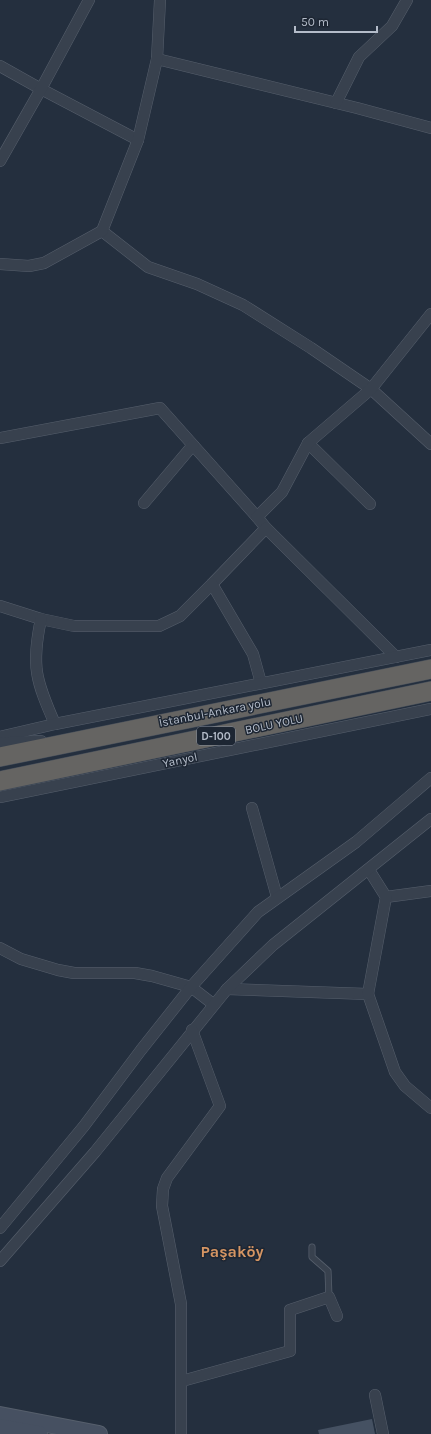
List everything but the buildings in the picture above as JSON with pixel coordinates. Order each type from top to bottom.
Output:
[{"type":"highway","name":"İstanbul-Ankara yolu","points":[[0,757],[82,739],[431,669]]},
{"type":"highway","name":"BOLU YOLU","points":[[0,781],[431,691]]},
{"type":"main road","points":[[0,1415],[99,1434]]},
{"type":"main road","points":[[0,1427],[39,1434]]},
{"type":"street","points":[[0,161],[89,0]]},
{"type":"street","points":[[0,264],[29,266],[44,263],[102,232],[138,140],[157,60],[160,0]]},
{"type":"street","points":[[336,103],[358,57],[392,26],[407,0]]},
{"type":"street","points":[[157,60],[336,103],[431,128]]},
{"type":"street","points":[[0,66],[138,140]]},
{"type":"street","points":[[102,232],[148,267],[197,284],[243,305],[372,389],[431,444]]},
{"type":"street","points":[[258,517],[282,492],[308,443],[372,389],[431,314]]},
{"type":"street","points":[[0,438],[160,408],[258,517],[266,528],[396,658]]},
{"type":"street","points":[[308,443],[370,504]]},
{"type":"street","points":[[144,502],[193,445]]},
{"type":"street","points":[[0,606],[41,619],[81,626],[159,626],[180,616],[266,528]]},
{"type":"street","points":[[212,584],[253,654],[261,683]]},
{"type":"street","points":[[41,619],[35,653],[37,679],[56,724]]},
{"type":"street","points":[[0,737],[56,724],[431,650]]},
{"type":"street","name":"Yanyol","points":[[0,798],[431,709]]},
{"type":"street","points":[[0,743],[82,739]]},
{"type":"street","points":[[0,1228],[84,1126],[191,987],[258,912],[356,842],[431,778]]},
{"type":"street","points":[[252,808],[277,898]]},
{"type":"street","points":[[0,1261],[95,1152],[213,1004],[227,989],[273,945],[431,819]]},
{"type":"street","points":[[368,870],[386,897],[368,994],[394,1072],[405,1086],[431,1108]]},
{"type":"street","points":[[386,897],[431,891]]},
{"type":"street","points":[[0,948],[21,958],[58,970],[74,973],[135,973],[191,987],[213,1004]]},
{"type":"street","points":[[227,989],[368,994]]},
{"type":"street","points":[[181,1434],[181,1304],[162,1206],[163,1189],[166,1178],[220,1106],[192,1030]]},
{"type":"street","points":[[182,1381],[290,1350],[290,1310],[330,1297],[337,1316]]},
{"type":"street","points":[[376,1395],[383,1434]]},
{"type":"lane","points":[[312,1248],[312,1257],[328,1271],[330,1297]]},
{"type":"district","name":"Paşaköy","points":[[232,1251]]}]
